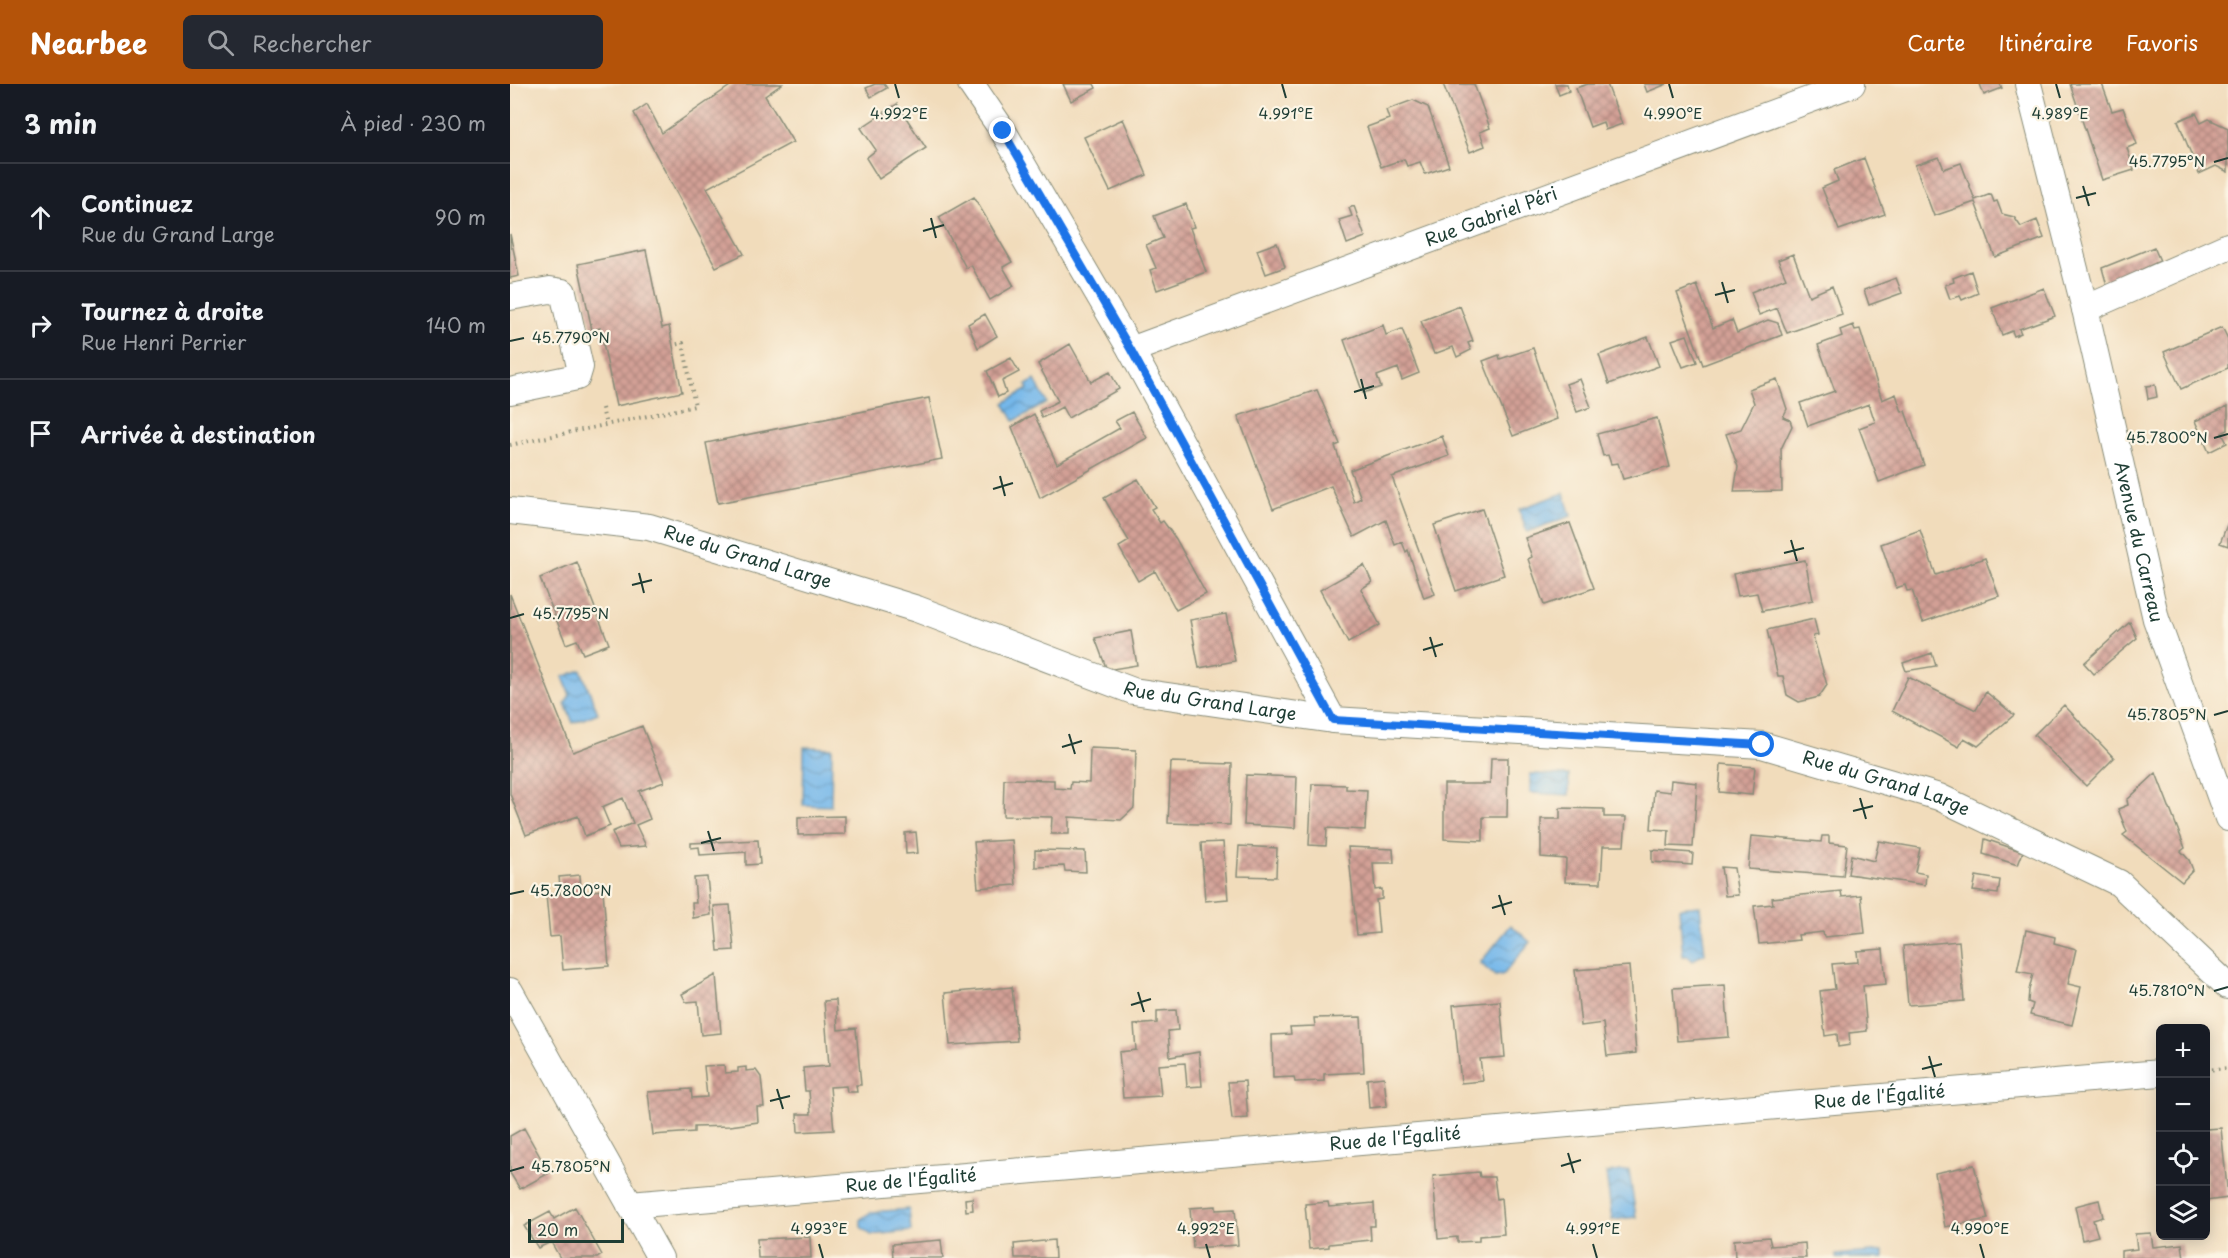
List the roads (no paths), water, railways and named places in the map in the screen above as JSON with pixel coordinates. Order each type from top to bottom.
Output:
[{"type":"street","points":[[971,84],[1003,131],[1131,350],[1333,720]]},
{"type":"street","name":"Rue Gabriel Péri","points":[[1131,350],[1852,84]]},
{"type":"street","name":"Avenue du Carreau","points":[[2028,84],[2085,309],[2156,619],[2228,818]]},
{"type":"street","points":[[2085,309],[2228,246]]},
{"type":"street","points":[[510,297],[550,290],[563,292],[580,368],[577,377],[510,392]]},
{"type":"street","name":"Rue du Grand Large","points":[[510,511],[649,527],[917,609],[1133,691],[1333,720],[1762,745],[1939,797],[2119,883],[2228,986]]},
{"type":"street","points":[[510,991],[660,1258]]},
{"type":"street","name":"Rue de l'Égalité","points":[[630,1205],[2156,1073]]},
{"type":"water","points":[[1035,380],[1047,403],[1014,421],[1004,403],[1028,389],[1026,385]]},
{"type":"water","points":[[1564,493],[1571,516],[1527,532],[1519,509]]},
{"type":"water","points":[[581,670],[598,713],[573,723],[565,703],[570,695],[563,677]]},
{"type":"water","points":[[804,747],[832,748],[831,806],[803,805]]},
{"type":"water","points":[[1530,774],[1569,775],[1569,795],[1530,793]]},
{"type":"water","points":[[1700,906],[1705,954],[1693,961],[1688,956],[1683,956],[1679,908]]},
{"type":"water","points":[[1511,925],[1530,942],[1503,975],[1495,976],[1480,963]]},
{"type":"water","points":[[1629,1170],[1636,1217],[1612,1220],[1606,1173]]},
{"type":"water","points":[[909,1209],[911,1231],[871,1235],[861,1227],[861,1219],[871,1212]]},
{"type":"water","points":[[1884,1251],[1884,1258],[1836,1258],[1836,1255]]}]
